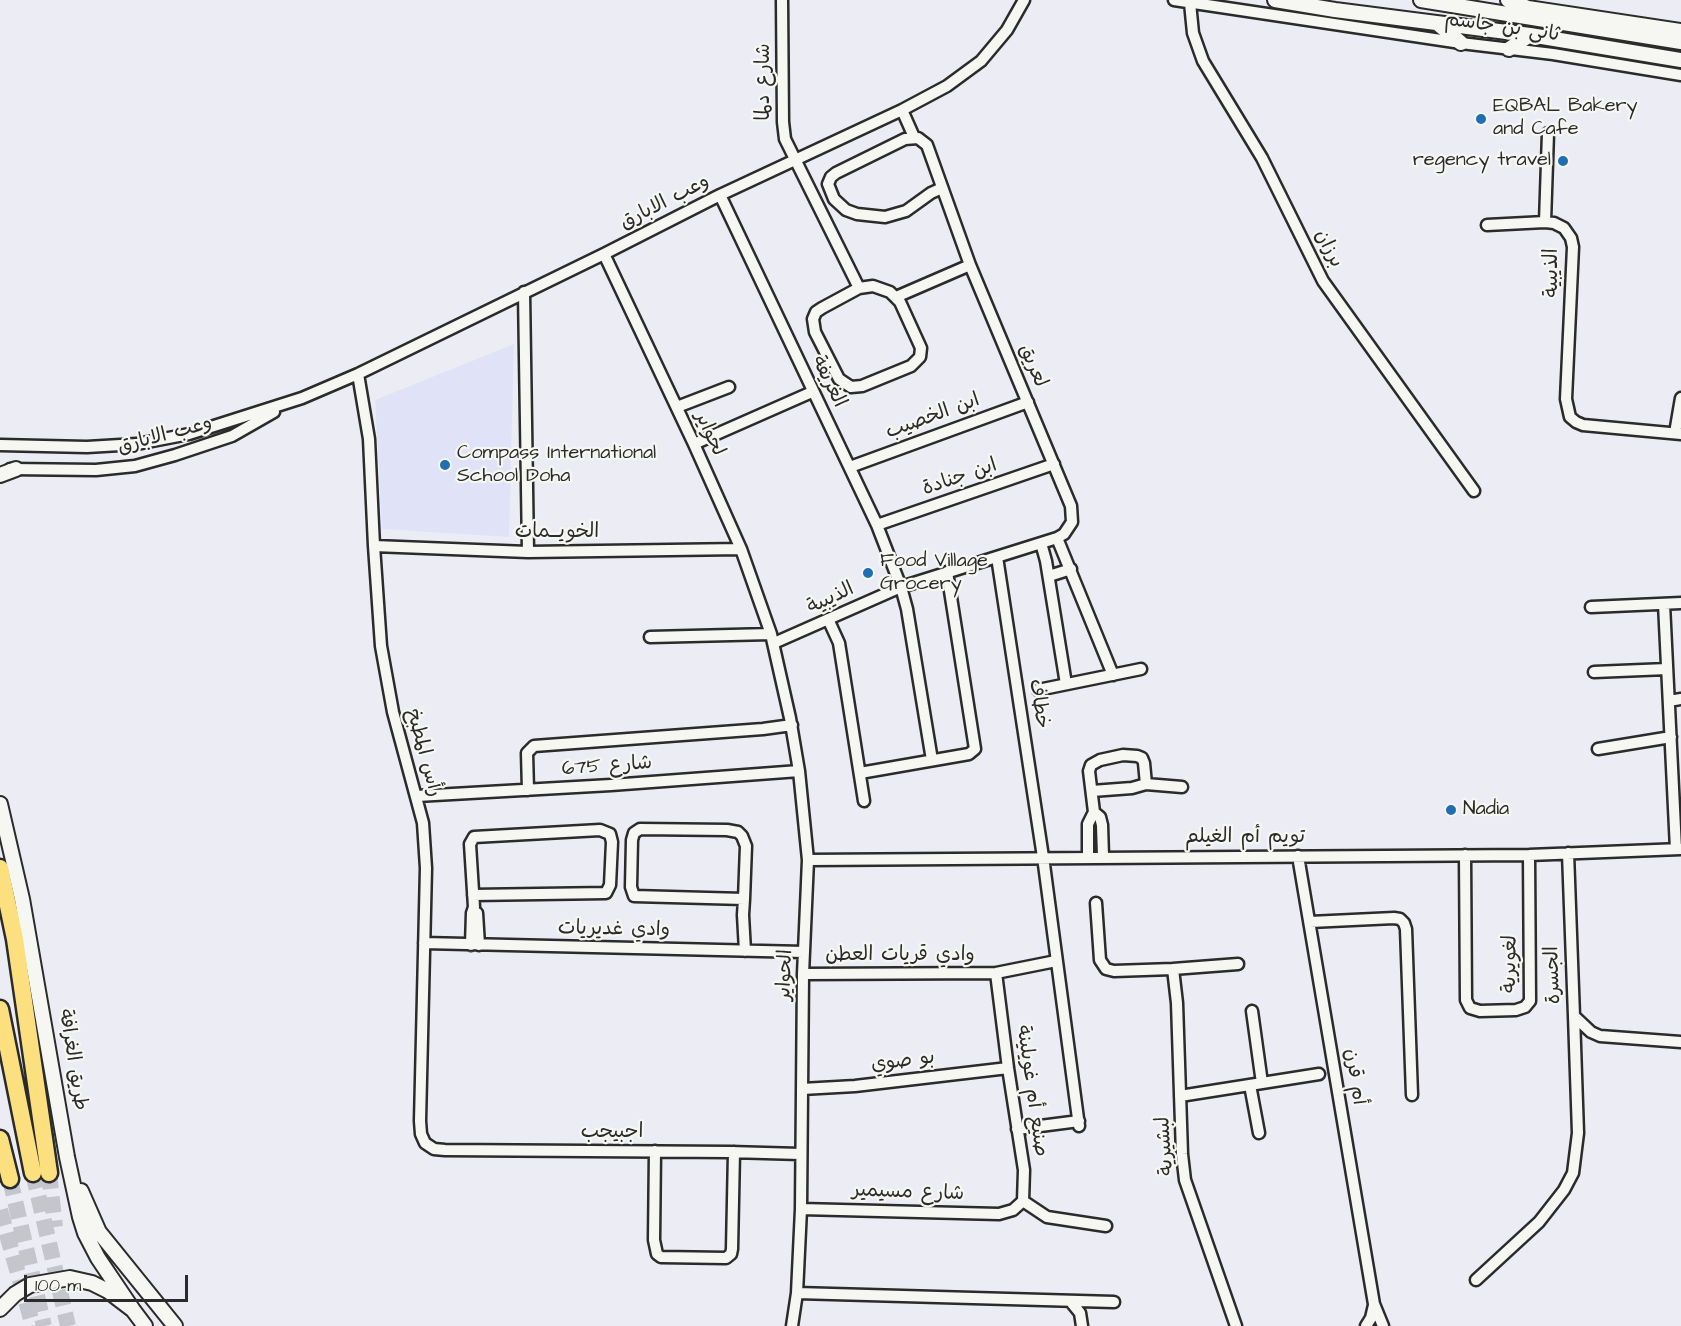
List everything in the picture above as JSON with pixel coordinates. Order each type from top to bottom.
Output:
[{"type":"highway","points":[[0,868],[15,939],[41,1173],[0,1009]]},
{"type":"highway","points":[[0,1139],[10,1179]]},
{"type":"main road","name":"ثانى بن جاسم","points":[[1275,0],[1333,5],[1681,60]]},
{"type":"main road","name":"ثانى بن جاسم","points":[[1426,1],[1463,8],[1475,0]]},
{"type":"main road","name":"ثانى بن جاسم","points":[[1508,0],[1528,8],[1681,31]]},
{"type":"main road","points":[[1463,8],[1681,42]]},
{"type":"main road","points":[[1437,23],[1461,43]]},
{"type":"main road","points":[[1509,49],[1530,35]]},
{"type":"main road","points":[[0,475],[15,469]]},
{"type":"main road","name":"طريق الغرافة","points":[[0,804],[22,899],[67,1158],[80,1217],[88,1241],[98,1258],[145,1326]]},
{"type":"main road","points":[[67,1158],[99,1232],[176,1326]]},
{"type":"main road","points":[[0,1309],[15,1294],[30,1285],[70,1278],[100,1287],[133,1310]]},
{"type":"street","name":"شارع دلما","points":[[782,0],[783,131],[795,161],[859,288]]},
{"type":"street","name":"وعب الابارق","points":[[0,445],[87,447],[137,444],[189,434],[293,401],[358,374],[720,195],[947,87],[981,61],[1006,30],[1024,0]]},
{"type":"street","name":"ثانى بن جاسم","points":[[1174,0],[1461,43],[1553,54],[1681,75]]},
{"type":"street","name":"برزان","points":[[1190,3],[1193,33],[1203,61],[1262,159],[1323,281],[1474,492]]},
{"type":"street","name":"لعريق","points":[[902,110],[914,137],[927,145],[970,265],[1073,514],[1068,530],[1058,538]]},
{"type":"street","points":[[1545,222],[1548,133]]},
{"type":"street","points":[[914,137],[905,139],[833,175],[829,181],[829,188],[838,205],[857,214],[892,216],[906,212],[931,193],[942,188]]},
{"type":"street","name":"الغريفة","points":[[720,195],[812,392],[850,466],[877,525],[901,587],[907,609],[932,760]]},
{"type":"street","points":[[822,215],[838,205]]},
{"type":"street","name":"الذيبية","points":[[1487,225],[1554,223],[1564,228],[1570,238],[1573,248],[1566,399],[1570,417],[1583,425],[1678,434]]},
{"type":"street","name":"لحواير","points":[[604,254],[741,549],[772,639]]},
{"type":"street","points":[[896,297],[970,265]]},
{"type":"street","points":[[867,286],[879,287],[896,297],[903,307],[921,348],[920,357],[911,366],[862,386],[851,387],[839,379],[815,332],[813,319],[816,312],[859,288],[867,286]]},
{"type":"street","points":[[524,292],[528,552]]},
{"type":"street","name":"رأس المطبخ","points":[[358,374],[369,439],[374,546],[384,664],[393,712],[423,823],[426,868],[420,1121],[421,1134],[425,1143]]},
{"type":"street","points":[[677,407],[729,387]]},
{"type":"street","points":[[694,444],[812,392]]},
{"type":"street","points":[[1678,434],[1681,398]]},
{"type":"street","name":"وعب الابارق","points":[[0,469],[87,470],[135,466],[232,436],[293,401]]},
{"type":"street","name":"ابن الخصيب","points":[[850,466],[1028,402]]},
{"type":"street","name":"ابن جنادة","points":[[877,525],[1054,464]]},
{"type":"street","points":[[1066,684],[1049,576],[1041,543],[1058,538],[1113,675]]},
{"type":"street","name":"الذيبية","points":[[650,638],[772,639],[828,619],[901,587],[1041,543]]},
{"type":"street","name":"الخويــمات","points":[[374,546],[528,552],[741,549]]},
{"type":"street","name":"خطاف","points":[[997,557],[1043,857]]},
{"type":"street","points":[[1049,576],[1071,569]]},
{"type":"street","points":[[860,773],[969,754],[974,751],[947,572]]},
{"type":"street","points":[[1591,607],[1681,603]]},
{"type":"street","points":[[1664,604],[1678,849]]},
{"type":"street","points":[[828,619],[839,643],[864,801]]},
{"type":"street","name":"الحواير","points":[[772,639],[791,722],[799,771],[808,860],[803,974],[801,1209],[794,1324]]},
{"type":"street","points":[[1038,690],[1141,669]]},
{"type":"street","points":[[1594,672],[1667,669]]},
{"type":"street","points":[[1669,701],[1681,699]]},
{"type":"street","points":[[528,790],[527,753],[534,746],[758,729],[791,722]]},
{"type":"street","points":[[1598,748],[1671,737]]},
{"type":"street","points":[[1088,857],[1088,825],[1094,812],[1090,765],[1100,760],[1123,755],[1137,756],[1142,758],[1144,763],[1146,784]]},
{"type":"street","name":"شارع 675","points":[[417,796],[799,771]]},
{"type":"street","points":[[1092,791],[1132,788],[1146,784],[1182,787]]},
{"type":"street","points":[[1094,812],[1100,818],[1102,825],[1103,856]]},
{"type":"street","points":[[742,951],[743,915],[744,899],[746,846],[742,836],[738,832],[727,830],[640,829],[634,833],[630,887],[634,896],[744,899]]},
{"type":"street","points":[[473,895],[606,893],[610,885],[612,842],[610,834],[600,830],[474,837],[470,844],[473,895],[474,907],[478,915],[475,945]]},
{"type":"street","name":"تويم أم الغيلم","points":[[808,860],[1103,856],[1529,855],[1678,849]]},
{"type":"street","name":"الجسرة","points":[[1568,853],[1574,1016],[1591,1032],[1600,1036],[1681,1042]]},
{"type":"street","name":"لغويرية","points":[[1465,855],[1466,1000],[1470,1008],[1480,1011],[1516,1010],[1525,1007],[1530,1001],[1529,855]]},
{"type":"street","name":"أم قرن","points":[[1298,856],[1374,1304],[1383,1326]]},
{"type":"street","points":[[1017,1129],[1079,1124],[1043,857]]},
{"type":"street","points":[[1096,903],[1100,960],[1103,967],[1114,971],[1238,964]]},
{"type":"street","points":[[1310,922],[1394,918],[1404,922],[1412,1095]]},
{"type":"street","name":"وادي غديريات","points":[[424,943],[804,952]]},
{"type":"street","points":[[996,973],[1056,961]]},
{"type":"street","name":"لبشيرية","points":[[1173,969],[1177,1003],[1182,1154],[1185,1180],[1236,1326]]},
{"type":"street","name":"وادي قريات العطن","points":[[803,974],[996,973]]},
{"type":"street","name":"صنيع أم غويلينة","points":[[996,973],[1024,1170],[1023,1201]]},
{"type":"street","points":[[1252,1011],[1262,1083]]},
{"type":"street","points":[[1476,1281],[1539,1222],[1564,1190],[1573,1173],[1578,1132],[1574,1016]]},
{"type":"street","name":"بو صوي","points":[[802,1089],[855,1086],[1008,1068]]},
{"type":"street","points":[[1180,1096],[1319,1074]]},
{"type":"street","points":[[1250,1085],[1259,1133]]},
{"type":"street","name":"اجبيجب","points":[[425,1143],[434,1149],[445,1150],[800,1154]]},
{"type":"street","points":[[655,1151],[654,1240],[657,1254],[661,1257],[726,1258],[732,1249],[734,1152]]},
{"type":"street","points":[[1023,1201],[1047,1217],[1106,1226]]},
{"type":"street","name":"شارع مسيمير","points":[[801,1209],[999,1214],[1013,1210],[1023,1201]]},
{"type":"street","points":[[796,1293],[1114,1302]]},
{"type":"street","points":[[1071,1302],[1080,1313],[1084,1325]]},
{"type":"street","points":[[1084,1325],[1092,1303]]},
{"type":"street","name":"أم قرن","points":[[1366,1326],[1371,1318],[1374,1304]]},
{"type":"street","name":"لبشيرية","points":[[1230,1326],[1231,1314]]},
{"type":"shaded area","name":"Compass International School Doha","points":[[514,344],[509,537],[382,529],[375,400]]},
{"type":"tunnel","points":[[33,1173],[68,1326]]},
{"type":"tunnel","points":[[49,1173],[55,1227]]},
{"type":"tunnel","points":[[10,1179],[44,1326]]},
{"type":"tunnel","points":[[0,1210],[33,1326]]},
{"type":"place","name":"EQBAL Bakery and Cafe","points":[[1481,119]]},
{"type":"place","name":"regency travel","points":[[1563,161]]},
{"type":"place","name":"Compass International School Doha","points":[[445,465]]},
{"type":"place","name":"Food Village Grocery","points":[[868,573]]},
{"type":"place","name":"Nadia","points":[[1451,810]]}]
